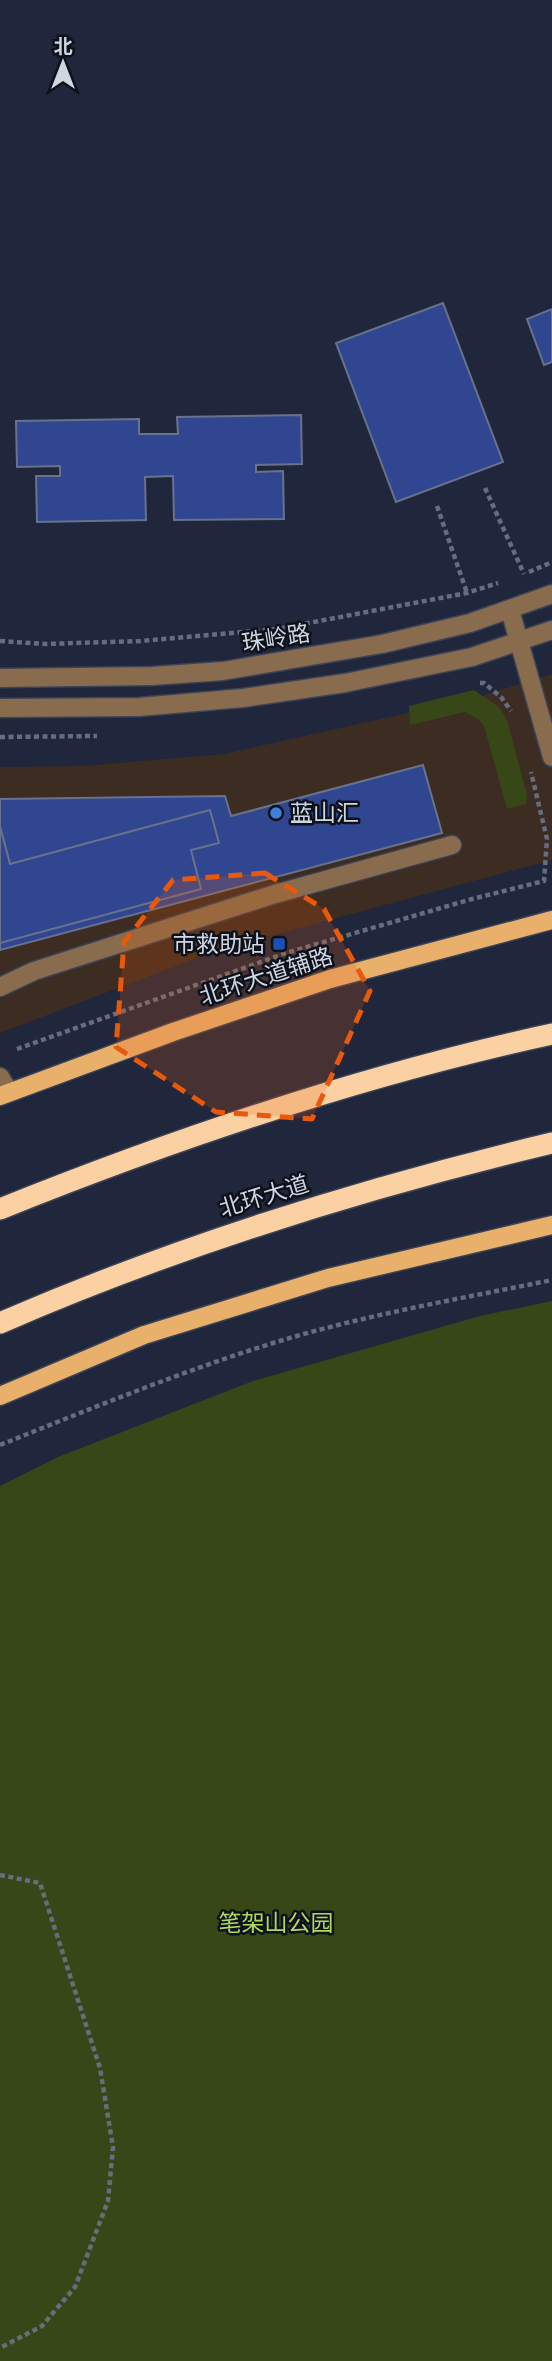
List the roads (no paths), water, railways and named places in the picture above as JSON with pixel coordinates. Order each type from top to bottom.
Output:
[{"type":"highway","points":[[0,1209],[226,1124],[365,1082],[552,1034]]},
{"type":"highway","name":"北环大道","points":[[0,1323],[246,1228],[490,1157],[552,1143]]},
{"type":"main road","name":"北环大道辅路","points":[[3,1088],[330,979],[552,920]]},
{"type":"main road","points":[[0,1396],[144,1335],[315,1282],[552,1225]]},
{"type":"street","name":"珠岭路","points":[[0,678],[90,678],[223,671],[382,643],[470,623],[552,594]]},
{"type":"street","points":[[510,610],[552,757]]},
{"type":"street","points":[[0,708],[139,707],[243,698],[345,683],[472,657],[552,629]]},
{"type":"street","points":[[0,987],[34,971],[275,894],[452,845]]},
{"type":"place","name":"蓝山汇","points":[[276,813]]},
{"type":"place","name":"市救助站","points":[[279,944]]},
{"type":"park label","name":"笔架山公园","points":[[276,1923]]}]
